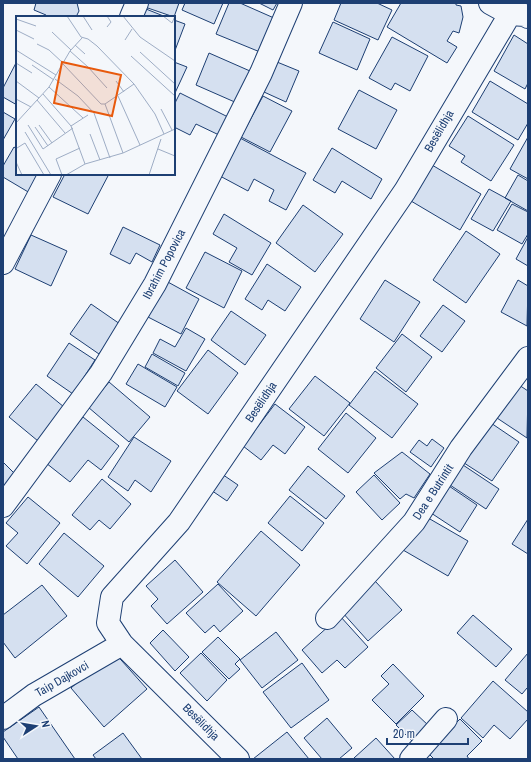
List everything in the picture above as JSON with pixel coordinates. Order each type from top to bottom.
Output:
[{"type":"street","points":[[131,16],[137,3]]},
{"type":"street","name":"Ibrahim Popovica","points":[[3,506],[101,373],[155,284],[261,73],[291,3]]},
{"type":"street","points":[[490,3],[523,14]]},
{"type":"street","name":"Besëlidhja","points":[[238,759],[122,644],[108,624],[112,597],[179,522],[405,191],[523,14]]},
{"type":"street","points":[[3,263],[49,175]]},
{"type":"street","name":"Dea e Butrintit","points":[[327,618],[414,522],[461,448],[528,358]]},
{"type":"street","name":"Taip Dajkovci","points":[[3,718],[34,695],[122,644]]},
{"type":"street","points":[[411,759],[446,719]]},
{"type":"building","points":[[36,3],[77,3],[79,11],[76,16],[46,16],[34,10]]},
{"type":"building","points":[[143,3],[179,3],[174,16],[142,6]]},
{"type":"building","points":[[185,3],[223,3],[214,24],[182,10]]},
{"type":"building","points":[[229,3],[240,3],[274,18],[260,52],[216,34]]},
{"type":"building","points":[[259,3],[277,3],[273,10]]},
{"type":"building","points":[[341,3],[377,3],[392,10],[378,40],[334,20]]},
{"type":"building","points":[[401,3],[456,3],[456,5],[461,6],[463,17],[459,33],[453,31],[447,41],[457,47],[447,63],[387,27]]},
{"type":"building","points":[[141,7],[164,16],[137,16]]},
{"type":"building","points":[[175,20],[185,24],[175,50]]},
{"type":"building","points":[[333,22],[370,39],[357,70],[319,53]]},
{"type":"building","points":[[514,35],[528,44],[528,83],[525,89],[494,71]]},
{"type":"building","points":[[392,37],[428,56],[410,91],[395,83],[391,90],[369,78]]},
{"type":"building","points":[[209,53],[250,71],[237,103],[196,85]]},
{"type":"building","points":[[175,62],[187,67],[175,93]]},
{"type":"building","points":[[277,62],[299,71],[286,102],[264,92]]},
{"type":"building","points":[[16,63],[16,104],[3,97],[3,88]]},
{"type":"building","points":[[490,81],[528,104],[528,123],[518,140],[472,112]]},
{"type":"building","points":[[359,90],[397,110],[376,149],[338,129]]},
{"type":"building","points":[[180,93],[228,117],[219,135],[196,124],[190,135],[175,128],[175,103]]},
{"type":"building","points":[[263,96],[292,111],[270,152],[241,137]]},
{"type":"building","points":[[3,112],[15,119],[3,140]]},
{"type":"building","points":[[468,116],[514,145],[491,181],[461,162],[465,156],[449,146]]},
{"type":"building","points":[[528,137],[528,179],[510,169]]},
{"type":"building","points":[[240,138],[306,173],[286,210],[269,201],[274,190],[254,179],[248,191],[220,176]]},
{"type":"building","points":[[14,147],[16,148],[16,175],[46,175],[35,196],[3,177],[3,166]]},
{"type":"building","points":[[332,148],[382,179],[371,199],[342,181],[335,193],[313,180]]},
{"type":"building","points":[[432,165],[481,194],[460,230],[411,201]]},
{"type":"building","points":[[64,175],[108,175],[88,214],[53,197]]},
{"type":"building","points":[[518,175],[528,181],[528,211],[505,198]]},
{"type":"building","points":[[489,189],[511,201],[493,231],[471,219]]},
{"type":"building","points":[[512,204],[528,212],[528,234],[522,244],[497,230]]},
{"type":"building","points":[[303,205],[343,234],[315,272],[276,243]]},
{"type":"building","points":[[224,214],[271,243],[252,275],[229,262],[237,248],[213,234]]},
{"type":"building","points":[[123,227],[160,245],[152,262],[136,253],[130,264],[110,254]]},
{"type":"building","points":[[466,231],[500,254],[466,303],[433,280]]},
{"type":"building","points":[[31,235],[67,251],[51,286],[15,269]]},
{"type":"building","points":[[528,237],[528,266],[516,259]]},
{"type":"building","points":[[205,252],[242,271],[224,308],[186,288]]},
{"type":"building","points":[[267,264],[301,287],[285,311],[268,300],[262,310],[245,299]]},
{"type":"building","points":[[385,280],[420,302],[394,342],[360,319]]},
{"type":"building","points":[[518,280],[528,286],[527,326],[501,312]]},
{"type":"building","points":[[166,281],[199,299],[181,334],[148,317]]},
{"type":"building","points":[[91,304],[120,324],[99,354],[70,334]]},
{"type":"building","points":[[443,305],[465,321],[442,352],[420,336]]},
{"type":"building","points":[[231,311],[266,335],[245,365],[211,340]]},
{"type":"building","points":[[186,328],[205,339],[186,371],[153,353],[160,339],[175,347]]},
{"type":"building","points":[[402,334],[432,357],[406,392],[376,368]]},
{"type":"building","points":[[69,343],[95,360],[73,394],[47,376]]},
{"type":"building","points":[[208,350],[238,373],[208,414],[177,391]]},
{"type":"building","points":[[152,354],[185,373],[178,386],[145,367]]},
{"type":"building","points":[[138,364],[177,387],[165,407],[126,384]]},
{"type":"building","points":[[375,371],[418,404],[392,438],[349,405]]},
{"type":"building","points":[[315,376],[350,403],[324,436],[289,409]]},
{"type":"building","points":[[109,382],[150,417],[129,442],[88,407]]},
{"type":"building","points":[[516,383],[528,391],[527,438],[494,416]]},
{"type":"building","points":[[36,384],[64,407],[38,441],[9,417]]},
{"type":"building","points":[[275,404],[305,427],[285,454],[273,445],[261,460],[243,446]]},
{"type":"building","points":[[346,413],[376,438],[348,473],[318,449]]},
{"type":"building","points":[[83,417],[119,446],[101,470],[88,460],[70,482],[46,463]]},
{"type":"building","points":[[488,421],[519,442],[492,481],[461,461]]},
{"type":"building","points":[[134,437],[171,461],[151,492],[135,480],[128,491],[108,477]]},
{"type":"building","points":[[432,439],[444,448],[431,467],[410,452],[419,440],[427,446]]},
{"type":"building","points":[[402,452],[430,474],[414,498],[406,494],[400,499],[374,473]]},
{"type":"building","points":[[3,462],[16,475],[3,489]]},
{"type":"building","points":[[460,463],[499,489],[486,509],[447,483]]},
{"type":"building","points":[[308,466],[345,496],[326,519],[289,490]]},
{"type":"building","points":[[216,470],[238,485],[227,501],[205,486]]},
{"type":"building","points":[[374,475],[400,503],[382,520],[356,492]]},
{"type":"building","points":[[102,479],[131,504],[110,529],[99,520],[90,530],[72,515]]},
{"type":"building","points":[[446,484],[477,505],[460,532],[428,511]]},
{"type":"building","points":[[290,496],[324,523],[302,551],[268,523]]},
{"type":"building","points":[[28,497],[60,523],[27,564],[6,546],[18,533],[6,523]]},
{"type":"building","points":[[423,515],[468,541],[448,576],[403,550]]},
{"type":"building","points":[[528,519],[528,554],[512,544]]},
{"type":"building","points":[[261,531],[300,565],[256,616],[217,582]]},
{"type":"building","points":[[64,533],[104,566],[78,597],[39,564]]},
{"type":"building","points":[[175,560],[203,592],[167,624],[151,606],[158,599],[146,586]]},
{"type":"building","points":[[375,581],[402,610],[368,641],[342,612]]},
{"type":"building","points":[[218,584],[243,611],[220,632],[214,625],[205,633],[186,613]]},
{"type":"building","points":[[42,585],[67,616],[15,658],[3,642],[3,615]]},
{"type":"building","points":[[473,615],[512,649],[496,667],[457,633]]},
{"type":"building","points":[[340,616],[368,647],[345,668],[337,660],[322,673],[302,650]]},
{"type":"building","points":[[163,630],[189,657],[175,671],[150,643]]},
{"type":"building","points":[[276,632],[298,660],[262,688],[240,660]]},
{"type":"building","points":[[218,637],[240,659],[235,664],[240,669],[229,679],[202,652]]},
{"type":"building","points":[[113,651],[147,689],[104,727],[71,688]]},
{"type":"building","points":[[201,653],[227,680],[207,701],[180,673]]},
{"type":"building","points":[[528,653],[528,689],[527,688],[522,694],[505,680]]},
{"type":"building","points":[[302,663],[329,700],[291,728],[263,692]]},
{"type":"building","points":[[393,664],[424,696],[396,724],[372,700],[389,684],[381,676]]},
{"type":"building","points":[[493,681],[528,712],[528,719],[510,739],[494,725],[483,738],[461,718]]},
{"type":"building","points":[[39,707],[75,759],[18,759],[3,737],[3,732]]},
{"type":"building","points":[[412,710],[429,726],[413,742],[396,725]]},
{"type":"building","points":[[327,718],[352,748],[339,759],[322,759],[304,738]]},
{"type":"building","points":[[460,719],[482,741],[467,756],[469,759],[434,759],[427,752]]},
{"type":"building","points":[[287,732],[309,759],[253,759]]},
{"type":"building","points":[[123,733],[142,759],[96,759],[93,755]]},
{"type":"building","points":[[376,738],[395,759],[354,758]]}]
